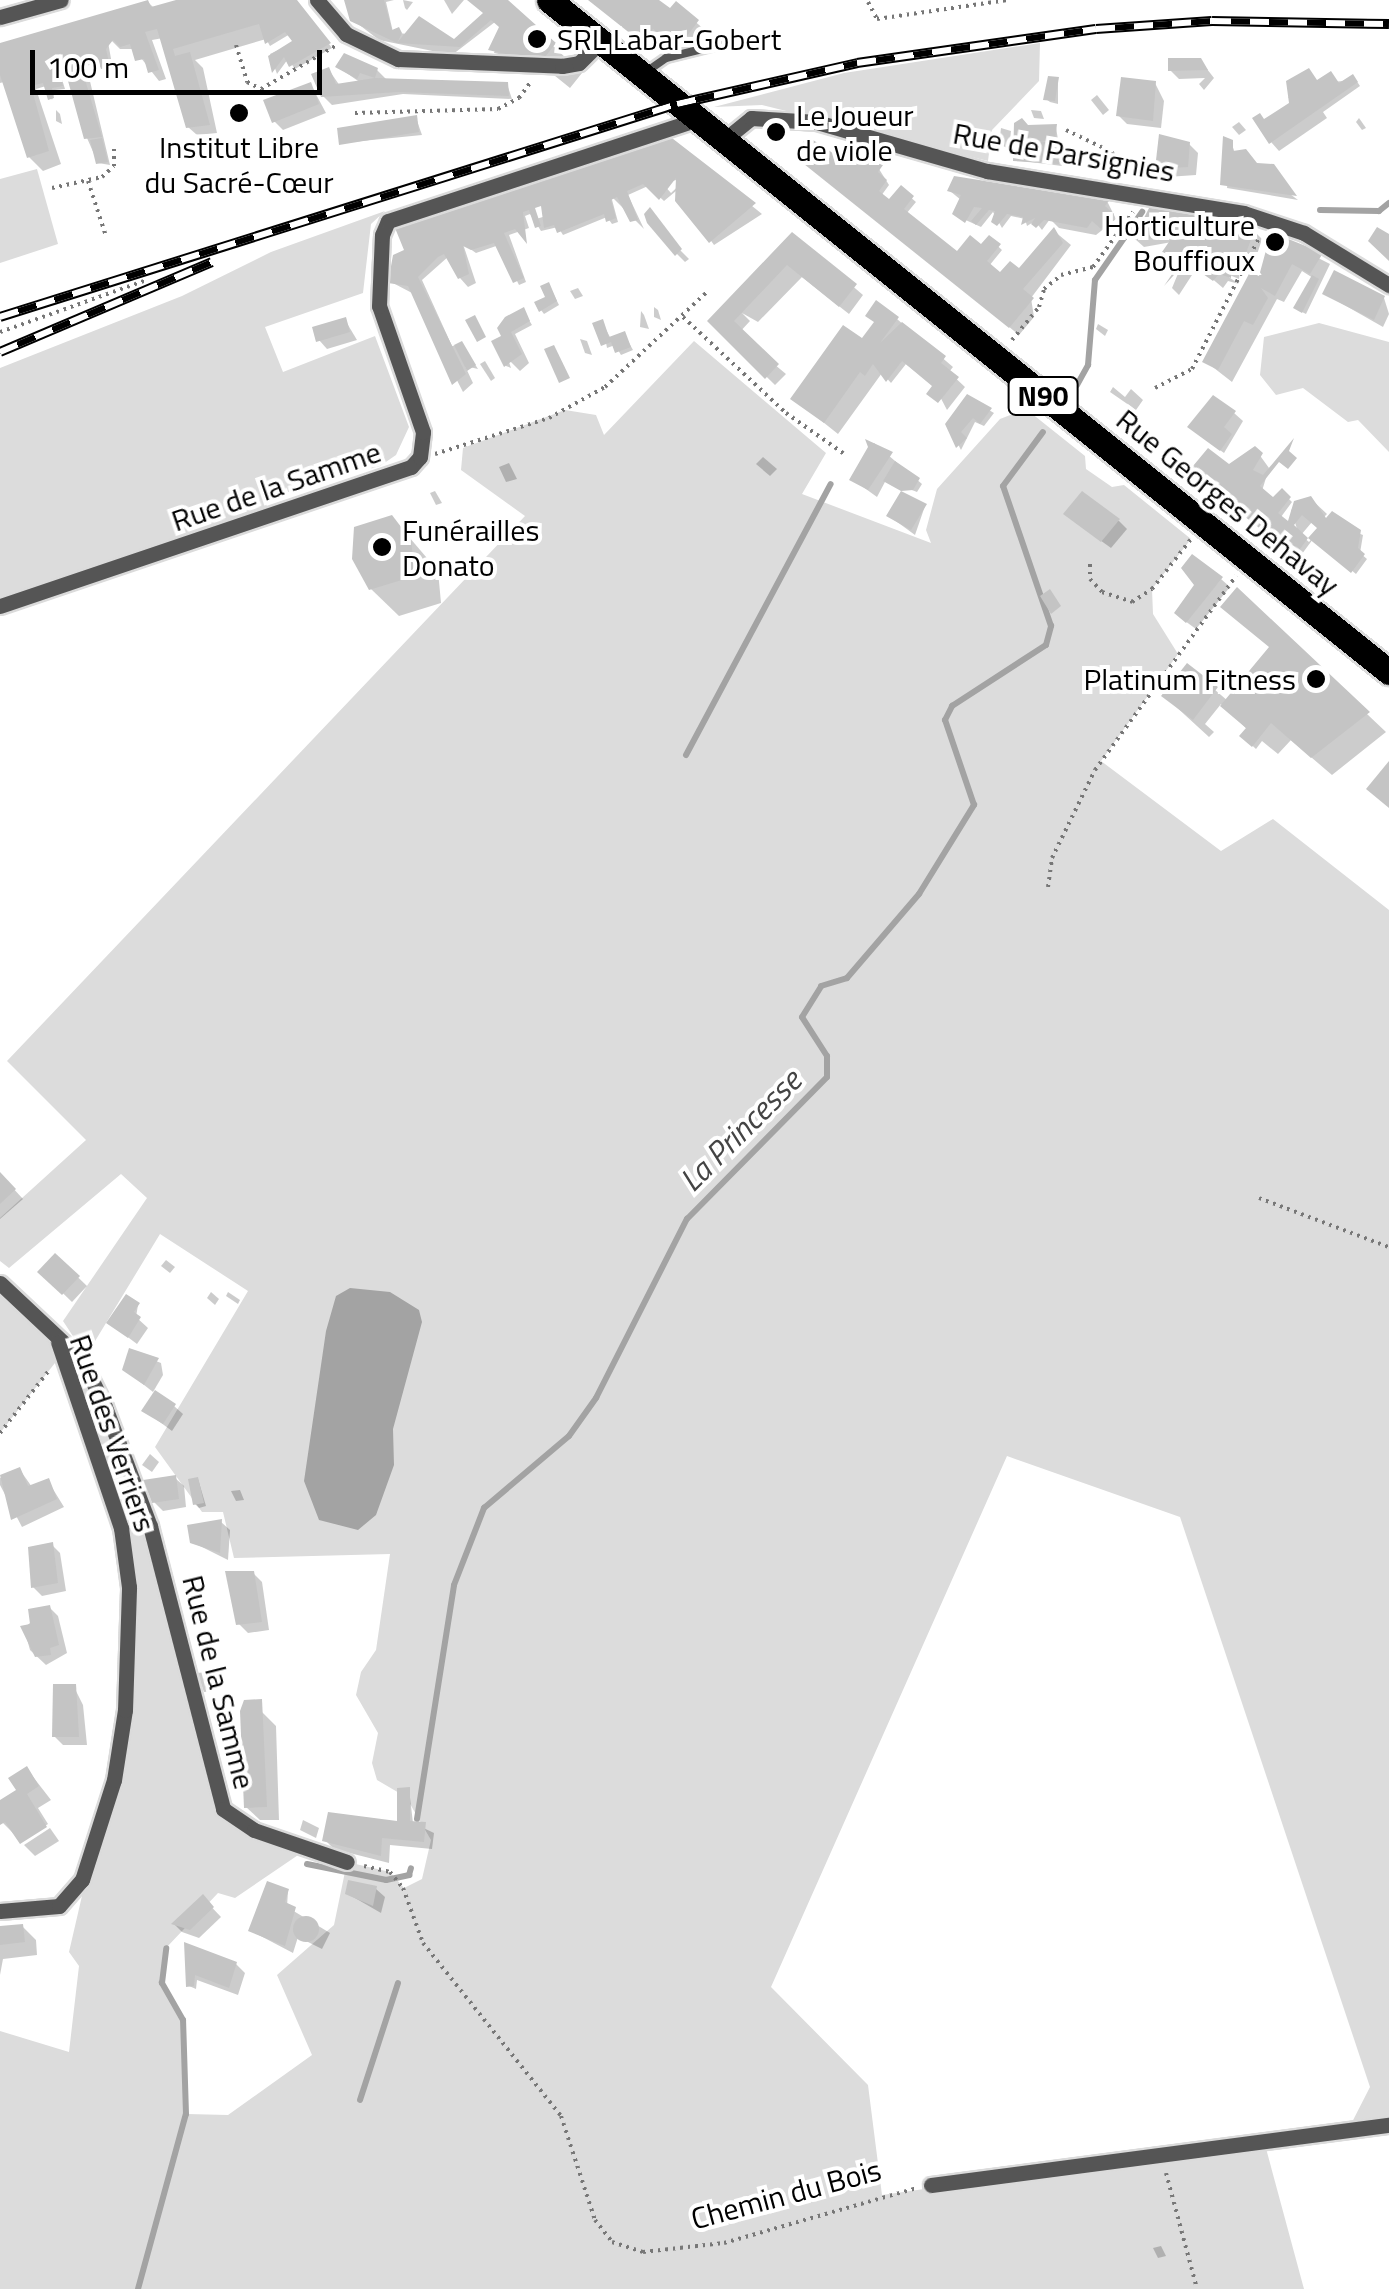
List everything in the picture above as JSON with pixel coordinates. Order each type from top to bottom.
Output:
[{"type":"main road","name":"N90","points":[[549,0],[698,119]]},
{"type":"main road","name":"Rue Georges Dehavay","points":[[698,119],[1389,672]]},
{"type":"street","points":[[0,17],[60,0]]},
{"type":"street","points":[[317,0],[346,34],[398,59],[538,67],[579,63],[601,41]]},
{"type":"street","name":"Rue de Parsignies","points":[[724,140],[751,118],[788,118],[982,170],[1265,219],[1304,233],[1389,285]]},
{"type":"street","name":"Rue de la Samme","points":[[0,606],[399,473],[420,457],[422,432],[379,306],[382,235],[388,221],[698,119]]},
{"type":"street","name":"Rue des Verriers","points":[[0,1283],[59,1346],[121,1528],[129,1587],[125,1710],[114,1780],[82,1880],[59,1906],[0,1912]]},
{"type":"street","name":"Rue de la Samme","points":[[59,1346],[82,1360],[130,1469],[223,1809],[254,1830],[347,1862]]},
{"type":"street","points":[[931,2186],[1389,2125]]},
{"type":"lane","points":[[642,75],[666,58],[726,43]]},
{"type":"path","points":[[868,2],[877,19],[1008,0]]},
{"type":"path","points":[[236,45],[247,82],[261,89],[332,51],[346,34]]},
{"type":"path","points":[[354,113],[498,109],[519,98],[538,67]]},
{"type":"path","points":[[1066,130],[1112,152],[1126,193]]},
{"type":"path","points":[[52,188],[108,173],[114,149]]},
{"type":"path","points":[[88,181],[106,232]]},
{"type":"path","points":[[996,358],[1039,307],[1044,289],[1061,275],[1093,266],[1145,196]]},
{"type":"path","points":[[1155,388],[1192,369],[1246,271],[1265,219]]},
{"type":"path","points":[[0,332],[144,281]]},
{"type":"path","points":[[420,457],[502,435],[577,404],[628,373],[708,291]]},
{"type":"path","points":[[683,316],[786,414],[843,453]]},
{"type":"path","points":[[1090,564],[1090,579],[1102,592],[1123,602],[1141,599],[1202,523]]},
{"type":"path","points":[[1048,887],[1052,858],[1095,770],[1248,560]]},
{"type":"path","points":[[1259,1198],[1389,1248]]},
{"type":"path","points":[[0,1433],[59,1346]]},
{"type":"path","name":"Chemin du Bois","points":[[347,1862],[390,1872],[403,1888],[423,1944],[560,2116],[595,2220],[612,2242],[643,2252],[724,2243],[931,2186]]},
{"type":"path","points":[[1161,2156],[1197,2289]]},
{"type":"shaded area","points":[[1040,43],[1039,81],[992,130],[988,161],[762,105],[714,107],[844,73]]},
{"type":"shaded area","points":[[37,169],[58,244],[0,263],[0,179]]},
{"type":"shaded area","points":[[385,211],[371,224],[363,293],[265,327],[283,372],[375,336],[409,427],[396,455],[380,466],[267,498],[266,518],[0,606],[0,368],[182,296],[271,252]]},
{"type":"shaded area","points":[[1319,323],[1389,342],[1389,452],[1358,420],[1348,422],[1303,388],[1276,395],[1260,375],[1264,337]]},
{"type":"shaded area","points":[[694,341],[826,453],[802,494],[931,543],[926,530],[937,489],[1000,419],[1026,409],[1085,456],[1086,469],[1112,487],[1124,485],[1191,539],[1152,589],[1153,614],[1178,654],[1101,761],[1221,851],[1273,819],[1389,910],[1389,2125],[1348,2130],[1370,2087],[1180,1517],[1007,1456],[771,1987],[868,2085],[882,2195],[1264,2141],[1304,2289],[0,2289],[0,2031],[69,2052],[79,1966],[69,1952],[125,1710],[121,1527],[68,1370],[82,1360],[131,1469],[223,1809],[307,1849],[235,1898],[218,1893],[166,1948],[162,1983],[183,2020],[187,2114],[228,2115],[312,2055],[277,1975],[334,1925],[347,1862],[390,1872],[404,1888],[422,1879],[431,1840],[406,1797],[377,1780],[372,1763],[378,1733],[356,1695],[361,1672],[376,1650],[390,1554],[234,1558],[223,1512],[202,1512],[155,1447],[248,1291],[160,1234],[86,1356],[63,1321],[147,1198],[121,1174],[9,1268],[0,1261],[0,1218],[86,1140],[7,1061],[525,516],[461,470],[463,448],[565,410],[596,415],[604,435]]},
{"type":"shaded area","points":[[0,1283],[62,1354],[0,1433]]},
{"type":"shaded area","points":[[350,1288],[390,1292],[419,1310],[422,1322],[393,1429],[394,1465],[376,1515],[358,1530],[319,1520],[304,1481],[326,1331],[336,1296]]},
{"type":"building","points":[[148,0],[151,7],[176,0],[297,0],[331,43],[289,67],[284,57],[272,73],[268,56],[292,41],[285,32],[265,44],[259,24],[173,49],[175,56],[190,52],[210,125],[186,128],[157,29],[145,32],[159,70],[148,73],[144,59],[135,61],[130,44],[120,47],[113,40],[106,49],[110,67],[101,69],[98,61],[81,66],[102,137],[84,139],[65,70],[59,72],[63,86],[52,88],[54,98],[48,100],[43,83],[31,86],[49,151],[27,158],[0,75],[0,43]]},
{"type":"building","points":[[344,0],[384,0],[392,30],[399,27],[402,33],[397,43],[350,21]]},
{"type":"building","points":[[467,0],[508,0],[556,43],[541,62],[488,50],[499,27],[491,20],[460,47],[397,43],[419,16],[454,39],[483,13]]},
{"type":"building","points":[[588,0],[659,0],[670,8],[676,1],[699,20],[678,48],[653,29],[641,42]]},
{"type":"building","points":[[344,53],[378,68],[375,78],[360,73],[357,79],[335,67]]},
{"type":"building","points":[[1168,58],[1201,58],[1208,70],[1168,71]]},
{"type":"building","points":[[329,67],[336,84],[375,78],[508,82],[509,96],[398,92],[321,97],[311,74]]},
{"type":"building","points":[[1309,68],[1317,80],[1331,71],[1339,83],[1353,74],[1358,82],[1269,144],[1252,118],[1260,113],[1264,119],[1289,103],[1286,81]]},
{"type":"building","points":[[1048,76],[1059,77],[1055,101],[1043,100]]},
{"type":"building","points":[[1121,77],[1156,81],[1153,121],[1116,116]]},
{"type":"building","points":[[311,82],[319,104],[272,123],[263,100]]},
{"type":"building","points":[[417,115],[419,132],[339,145],[337,128]]},
{"type":"building","points":[[1022,118],[1028,125],[1057,124],[1055,140],[1039,141],[1061,145],[1059,164],[1013,161],[1014,123]]},
{"type":"building","points":[[1159,134],[1190,142],[1188,167],[1155,169]]},
{"type":"building","points":[[668,135],[756,203],[709,243],[675,201],[676,178],[659,200],[643,184],[627,191],[638,220],[630,222],[617,197],[611,200],[616,218],[606,222],[604,214],[557,233],[554,225],[544,228],[541,206],[535,208],[541,226],[535,228],[529,210],[523,212],[527,244],[515,229],[504,233],[524,278],[513,283],[494,243],[471,250],[463,246],[469,274],[458,279],[444,254],[438,257],[418,277],[466,374],[452,385],[408,286],[388,283],[393,255],[404,250],[395,228]]},
{"type":"building","points":[[807,136],[851,165],[859,157],[883,165],[878,172],[887,180],[879,191],[889,199],[901,185],[914,196],[904,209],[957,251],[970,235],[981,244],[989,235],[1001,244],[987,261],[1000,272],[1010,261],[1019,268],[1054,227],[1063,243],[1023,289],[1034,298],[1009,328],[794,156]]},
{"type":"building","points":[[1223,136],[1233,140],[1233,151],[1246,149],[1257,163],[1274,164],[1297,196],[1220,185]]},
{"type":"building","points":[[102,138],[108,162],[96,164],[90,140]]},
{"type":"building","points":[[954,176],[1109,201],[1105,206],[1114,214],[1101,229],[1092,221],[1087,228],[1044,220],[1036,228],[1031,224],[1035,218],[1021,225],[1023,217],[1007,214],[997,226],[991,222],[995,211],[989,210],[976,225],[971,221],[982,208],[974,207],[965,223],[952,214],[961,195],[947,191]]},
{"type":"building","points":[[1150,206],[1255,228],[1239,273],[1242,254],[1233,251],[1231,278],[1219,274],[1213,281],[1203,274],[1210,259],[1192,255],[1164,286],[1181,261],[1162,252],[1173,236],[1133,240]]},
{"type":"building","points":[[650,207],[682,249],[675,256],[647,223],[644,214]]},
{"type":"building","points":[[1377,227],[1389,234],[1389,261],[1368,241]]},
{"type":"building","points":[[792,232],[857,284],[839,307],[787,265],[734,321],[779,364],[765,379],[707,321]]},
{"type":"building","points":[[1271,232],[1323,253],[1310,274],[1292,264],[1275,296],[1261,288],[1268,298],[1253,325],[1244,321],[1218,370],[1202,362],[1250,272],[1259,276]]},
{"type":"building","points":[[1334,270],[1385,296],[1374,320],[1322,294]]},
{"type":"building","points":[[1312,275],[1319,279],[1302,313],[1293,308]]},
{"type":"building","points":[[549,282],[557,301],[539,312],[534,302],[545,297],[540,286]]},
{"type":"building","points":[[876,300],[899,317],[880,343],[902,322],[946,356],[941,363],[959,377],[938,403],[926,394],[932,386],[902,361],[886,382],[873,364],[865,376],[860,372],[824,423],[790,399],[843,325],[862,338],[874,322],[865,316]]},
{"type":"building","points":[[524,307],[530,321],[511,332],[522,354],[504,367],[491,341],[501,336],[497,328],[505,317]]},
{"type":"building","points":[[475,315],[486,337],[477,342],[465,320]]},
{"type":"building","points":[[346,317],[350,332],[316,342],[312,327]]},
{"type":"building","points":[[603,319],[609,337],[625,331],[631,347],[615,353],[611,342],[601,346],[592,323]]},
{"type":"building","points":[[462,341],[476,365],[467,371],[454,345]]},
{"type":"building","points":[[554,345],[570,378],[559,383],[544,349]]},
{"type":"building","points":[[967,394],[992,408],[980,424],[973,418],[961,432],[967,438],[956,448],[945,424]]},
{"type":"building","points":[[1213,395],[1236,411],[1224,427],[1232,434],[1220,451],[1187,427]]},
{"type":"building","points":[[1294,438],[1289,451],[1297,458],[1288,469],[1279,462],[1260,486],[1273,497],[1282,488],[1291,497],[1278,513],[1288,521],[1294,501],[1311,496],[1326,518],[1332,511],[1361,530],[1358,548],[1365,554],[1351,573],[1308,538],[1295,556],[1188,472],[1208,448],[1229,464],[1255,446],[1263,453],[1253,470],[1263,475]],"holes":[[[1302,515],[1317,528],[1308,538],[1294,525]]]},
{"type":"building","points":[[865,439],[893,452],[868,490],[849,480],[868,447]]},
{"type":"building","points":[[895,461],[920,478],[913,490],[901,491],[883,481]]},
{"type":"building","points":[[901,491],[927,504],[911,530],[886,516]]},
{"type":"building","points":[[1082,491],[1120,519],[1101,542],[1063,514]]},
{"type":"building","name":"Funérailles Donato","points":[[392,515],[411,540],[415,576],[369,590],[352,559],[354,527]]},
{"type":"building","points":[[1192,554],[1223,577],[1186,623],[1174,613],[1194,585],[1181,568]]},
{"type":"building","points":[[1237,587],[1370,712],[1311,758],[1271,723],[1252,747],[1239,736],[1246,728],[1220,706],[1269,647],[1220,607]]},
{"type":"building","points":[[1050,589],[1061,606],[1051,614],[1040,596]]},
{"type":"building","points":[[1187,663],[1218,687],[1193,720],[1161,696]]},
{"type":"building","points":[[1389,761],[1389,808],[1366,789]]},
{"type":"building","points":[[0,1172],[16,1189],[0,1204]]},
{"type":"building","points":[[55,1253],[80,1276],[62,1295],[37,1272]]},
{"type":"building","points":[[126,1294],[140,1303],[134,1312],[141,1317],[128,1338],[106,1323]]},
{"type":"building","points":[[129,1348],[159,1358],[144,1385],[122,1370]]},
{"type":"building","points":[[155,1390],[176,1404],[163,1424],[141,1411]]},
{"type":"building","points":[[20,1467],[28,1486],[49,1478],[57,1499],[11,1520],[0,1475]]},
{"type":"building","points":[[176,1475],[179,1499],[152,1503],[143,1480]]},
{"type":"building","points":[[198,1477],[204,1503],[193,1505],[188,1479]]},
{"type":"building","points":[[222,1519],[220,1553],[190,1543],[187,1525]]},
{"type":"building","points":[[53,1542],[58,1583],[31,1588],[28,1547]]},
{"type":"building","points":[[225,1571],[254,1571],[262,1622],[236,1625]]},
{"type":"building","points":[[50,1605],[59,1645],[50,1648],[51,1655],[35,1657],[20,1626],[30,1624],[28,1609]]},
{"type":"building","points":[[53,1684],[76,1684],[79,1737],[52,1737]]},
{"type":"building","points":[[262,1699],[267,1807],[244,1808],[240,1711],[244,1700]]},
{"type":"building","points":[[27,1766],[39,1786],[27,1794],[47,1827],[20,1844],[5,1822],[0,1825],[0,1800],[16,1790],[8,1778]]},
{"type":"building","points":[[410,1787],[410,1821],[426,1822],[424,1842],[382,1838],[381,1856],[322,1841],[328,1812],[397,1821],[397,1788]]},
{"type":"building","points":[[348,1880],[377,1886],[373,1906],[345,1894]]},
{"type":"building","points":[[267,1881],[289,1889],[285,1902],[296,1907],[285,1946],[248,1931]]},
{"type":"building","points":[[203,1894],[214,1907],[190,1930],[171,1924]]},
{"type":"building","points":[[306,1916],[315,1920],[319,1929],[315,1938],[306,1942],[297,1938],[293,1929],[297,1920]]},
{"type":"building","points":[[23,1924],[25,1942],[0,1945],[0,1926]]},
{"type":"building","points":[[184,1942],[237,1962],[229,1988],[195,1975],[194,1986],[186,1987]]},
{"type":"waterway","name":"La Princesse","points":[[1320,210],[1379,211],[1389,203]]},
{"type":"waterway","name":"La Princesse","points":[[1077,385],[1088,365],[1095,280],[1142,212]]},
{"type":"waterway","name":"La Princesse","points":[[417,1819],[454,1585],[484,1508],[569,1436],[596,1398],[687,1219],[827,1077],[827,1056],[802,1017],[821,986],[847,978],[919,894],[974,805],[945,720],[952,706],[1046,645],[1051,626],[1003,486],[1043,432]]},
{"type":"waterway","points":[[686,755],[831,484]]},
{"type":"waterway","points":[[307,1864],[386,1880],[409,1875],[411,1868]]},
{"type":"waterway","name":"La Princesse","points":[[138,2289],[186,2114],[183,2020],[162,1983],[166,1948]]},
{"type":"waterway","points":[[360,2100],[398,1983]]},
{"type":"railway","points":[[0,317],[677,104],[857,63],[1096,29],[1212,21],[1389,24]]},
{"type":"railway","points":[[0,352],[212,262]]},
{"type":"place","name":"SRL Labar-Gobert","points":[[537,39]]},
{"type":"place","name":"Institut Libre du Sacré-Cœur","points":[[239,113]]},
{"type":"place","name":"Le Joueur de viole","points":[[776,132]]},
{"type":"place","name":"Horticulture Bouffioux","points":[[1275,242]]},
{"type":"place","name":"Funérailles Donato","points":[[382,547]]},
{"type":"place","name":"Platinum Fitness","points":[[1316,679]]}]
